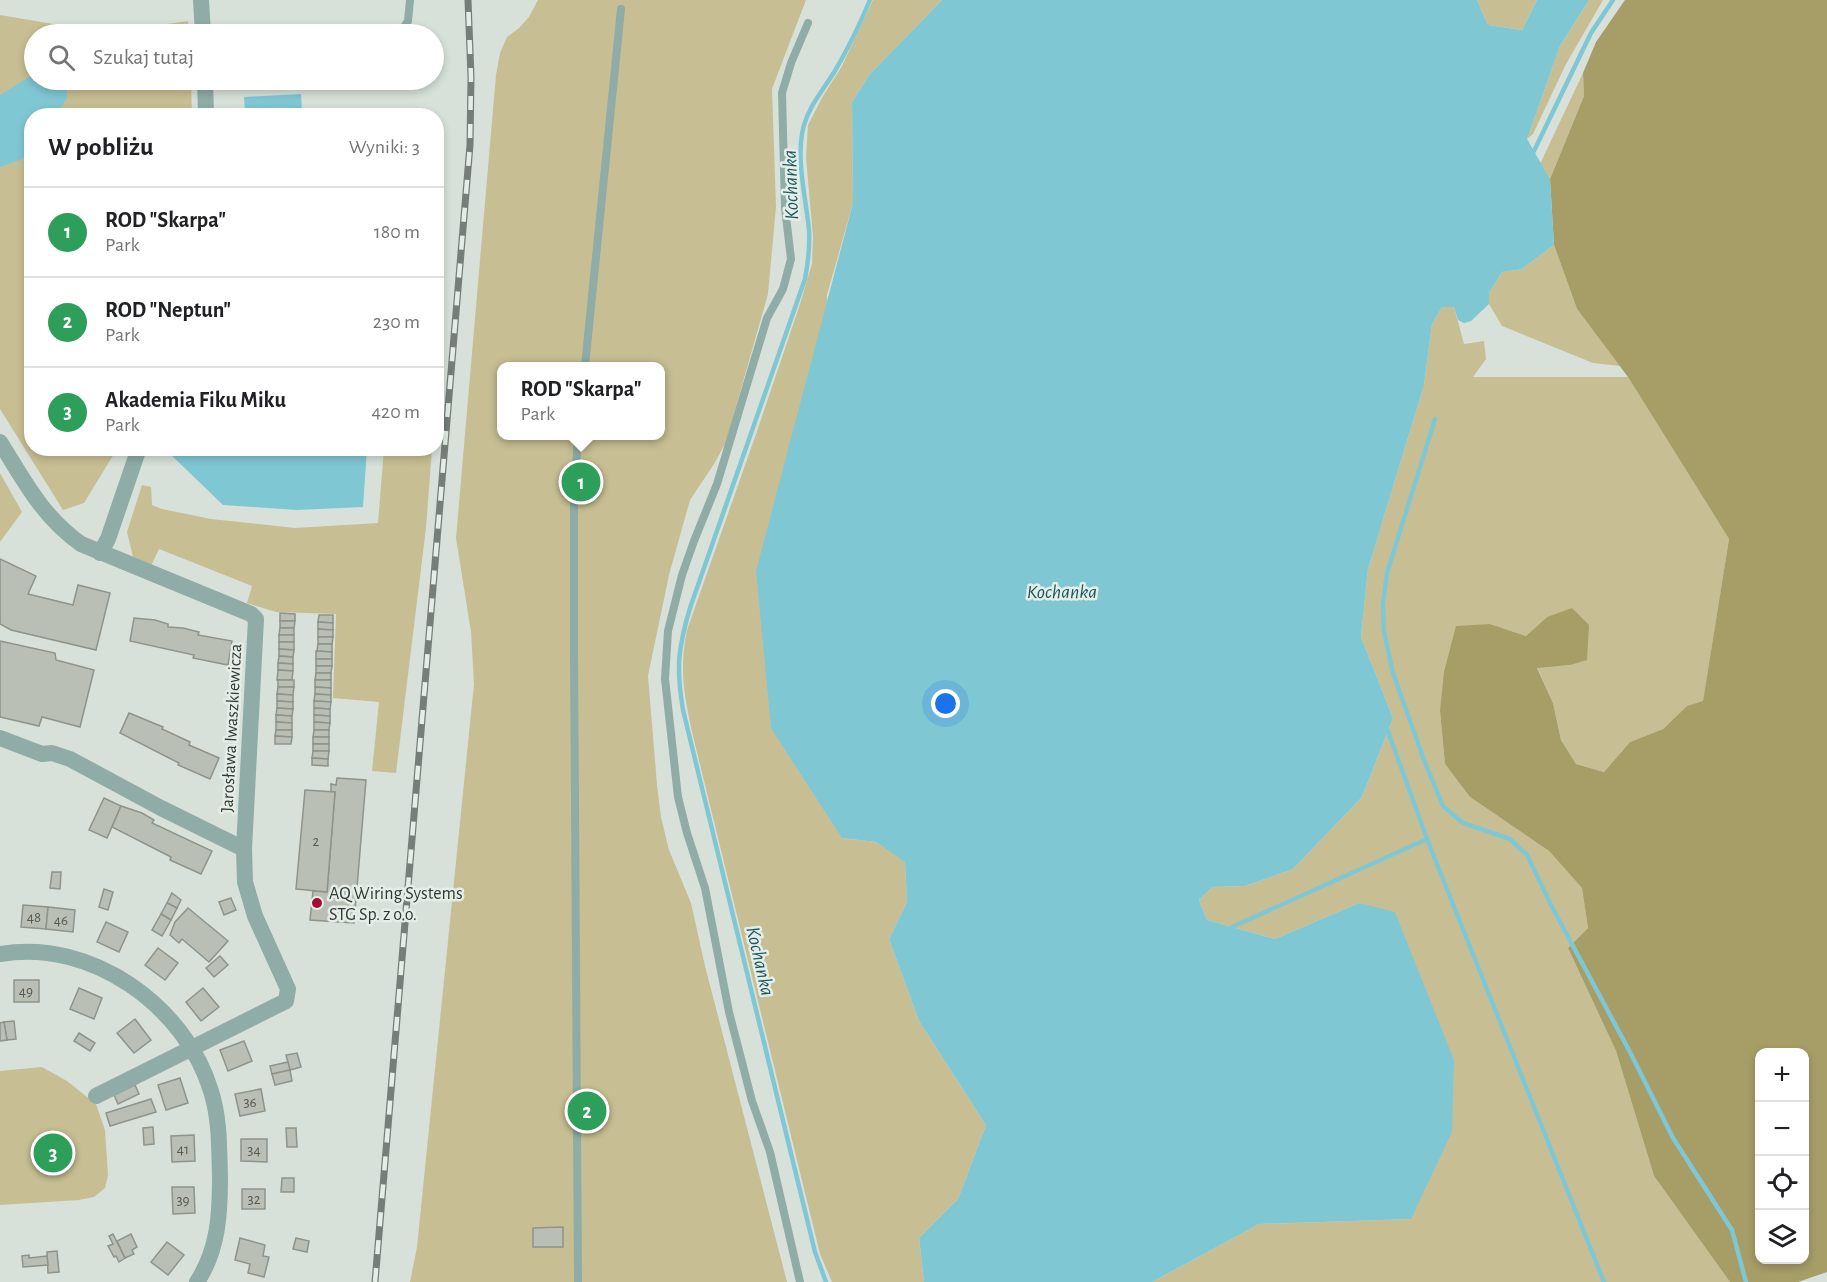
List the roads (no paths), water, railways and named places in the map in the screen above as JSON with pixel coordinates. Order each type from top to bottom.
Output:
[{"type":"street","points":[[201,0],[202,24]]},
{"type":"street","points":[[205,90],[206,108]]},
{"type":"street","name":"Jarosława Iwaszkiewicza","points":[[0,442],[41,508],[68,535],[81,544],[250,614],[256,619],[244,849],[245,882],[255,916],[288,989],[286,1001],[193,1049]]},
{"type":"street","points":[[100,553],[108,539],[136,456]]},
{"type":"street","points":[[0,738],[42,754],[52,753],[70,759],[244,849]]},
{"type":"street","points":[[0,954],[28,951],[54,954],[76,959],[107,971],[152,1002],[193,1049],[211,1090],[219,1132],[219,1221],[209,1262],[197,1282]]},
{"type":"street","points":[[96,1096],[193,1049]]},
{"type":"lane","points":[[406,24],[410,0]]},
{"type":"lane","points":[[585,362],[621,9]]},
{"type":"lane","points":[[800,1282],[770,1152],[752,1101],[729,1012],[705,888],[678,797],[665,679],[668,631],[682,575],[717,484],[767,318],[783,289],[791,260],[785,208],[782,93],[791,63],[808,23]]},
{"type":"lane","points":[[578,440],[574,502],[574,648],[578,1282]]},
{"type":"water","name":"Kochanka","points":[[942,0],[1477,0],[1488,25],[1522,30],[1537,0],[1589,0],[1560,46],[1527,139],[1550,179],[1554,245],[1522,269],[1502,272],[1489,293],[1489,304],[1471,321],[1464,323],[1458,320],[1454,307],[1442,307],[1432,324],[1424,385],[1368,569],[1361,637],[1393,718],[1362,797],[1293,869],[1245,886],[1212,887],[1199,900],[1207,920],[1275,939],[1359,903],[1395,912],[1454,1060],[1452,1132],[1411,1219],[1259,1224],[1152,1282],[924,1282],[919,1238],[958,1199],[986,1125],[919,1021],[889,939],[907,902],[905,862],[876,842],[842,838],[771,728],[756,571],[853,203],[852,102],[870,74]]},
{"type":"water","points":[[24,80],[24,90],[67,90],[67,98],[61,108],[24,108],[24,157],[0,167],[0,95]]},
{"type":"water","points":[[301,94],[302,108],[245,108],[244,97]]},
{"type":"water","points":[[172,456],[367,456],[363,507],[297,510],[223,505]]},
{"type":"waterway","name":"Kochanka","points":[[826,1282],[815,1252],[683,710],[679,670],[683,635],[690,608],[805,279],[809,230],[801,164],[804,125],[814,103],[845,52],[870,0]]},
{"type":"waterway","points":[[1533,153],[1591,33],[1613,0]]},
{"type":"waterway","points":[[1435,419],[1387,573],[1383,603],[1384,632],[1393,673],[1424,760],[1443,806],[1463,823],[1510,839],[1527,855],[1673,1138],[1732,1230],[1746,1282]]},
{"type":"waterway","points":[[1388,731],[1427,839],[1604,1282]]},
{"type":"waterway","points":[[1232,927],[1427,839]]},
{"type":"railway","points":[[375,1282],[470,145],[471,77],[468,0]]},
{"type":"place","name":"ROD \"Skarpa\"","points":[[581,482]]},
{"type":"place","name":"AQ Wiring Systems STG Sp. z o.o.","points":[[317,903]]},
{"type":"place","name":"ROD \"Neptun\"","points":[[587,1111]]},
{"type":"place","name":"Akademia Fiku Miku","points":[[53,1153]]}]
